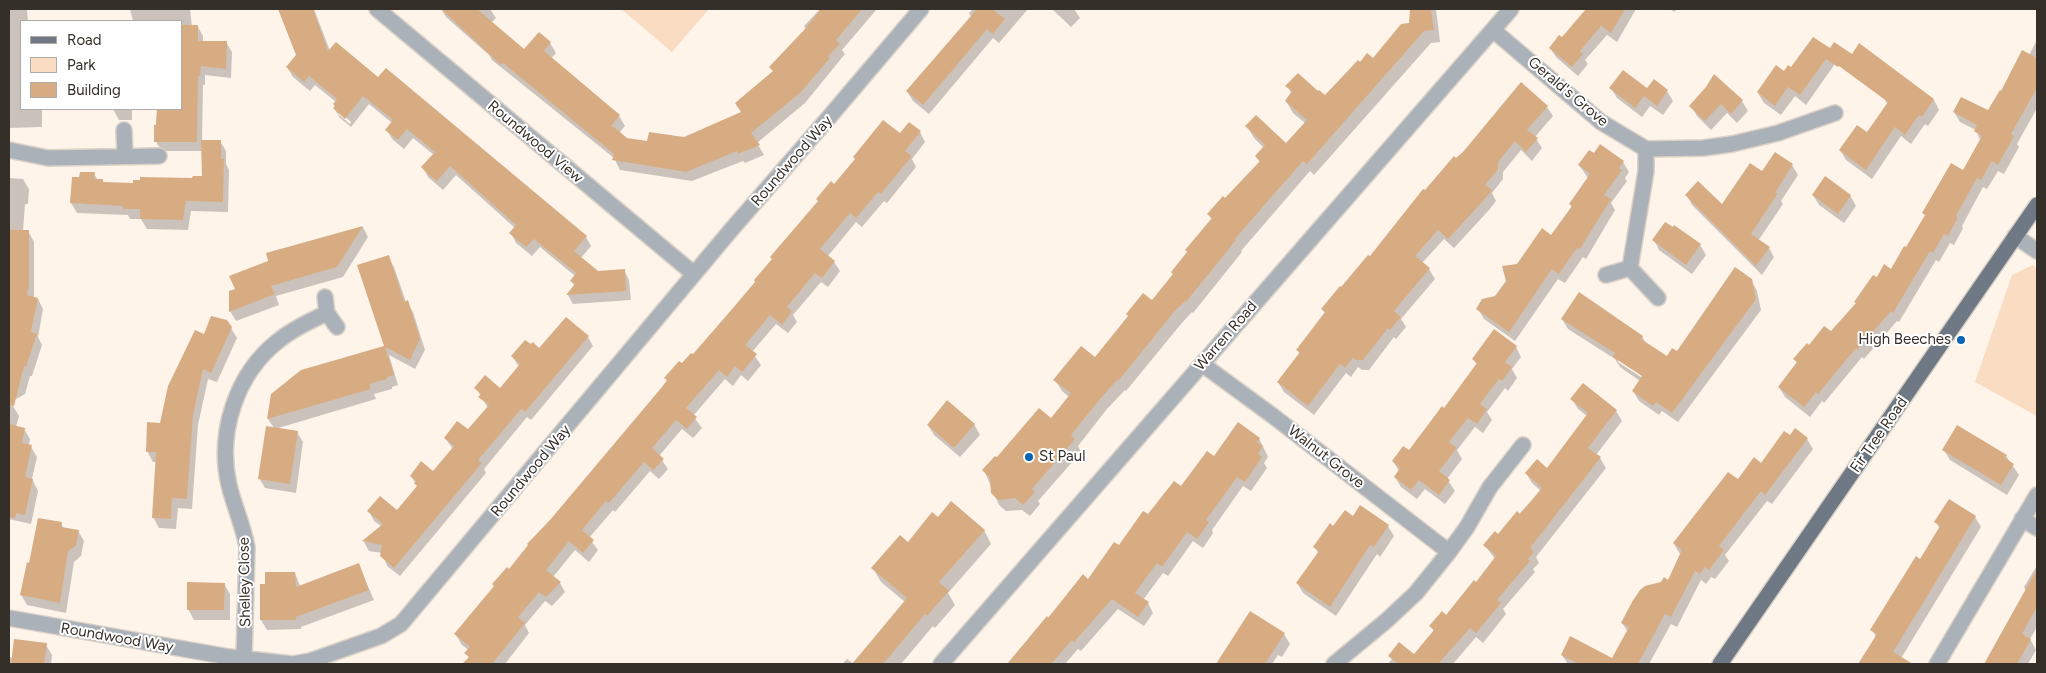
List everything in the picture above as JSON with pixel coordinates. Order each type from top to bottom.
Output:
[{"type":"main road","name":"Fir Tree Road","points":[[1720,664],[2037,204]]},
{"type":"street","name":"Roundwood View","points":[[377,9],[694,274]]},
{"type":"street","name":"Roundwood Way","points":[[9,618],[172,648],[293,664],[310,662],[381,636],[401,624],[694,274],[921,9]]},
{"type":"street","name":"Warren Road","points":[[941,664],[1511,9]]},
{"type":"street","name":"Gerald's Grove","points":[[1493,30],[1601,122],[1646,150]]},
{"type":"street","points":[[1630,268],[1646,171],[1646,150],[1703,148],[1732,144],[1778,133],[1835,113]]},
{"type":"street","points":[[124,130],[125,156]]},
{"type":"street","points":[[9,150],[48,158],[73,159],[160,156]]},
{"type":"street","points":[[2015,236],[2037,251]]},
{"type":"street","points":[[1606,275],[1630,268]]},
{"type":"street","points":[[1630,268],[1658,298]]},
{"type":"street","points":[[325,297],[327,313],[337,327]]},
{"type":"street","name":"Shelley Close","points":[[244,659],[246,547],[244,529],[229,484],[225,452],[229,421],[238,390],[256,362],[277,341],[305,323],[327,313]]},
{"type":"street","name":"Walnut Grove","points":[[1202,364],[1273,416],[1449,552]]},
{"type":"street","points":[[1334,664],[1386,621],[1416,593],[1449,552],[1490,486],[1522,445]]},
{"type":"street","points":[[1937,664],[2037,495]]},
{"type":"street","points":[[2022,519],[2037,528]]},
{"type":"green space","points":[[621,9],[709,9],[672,52]]},
{"type":"green space","points":[[2033,265],[2037,269],[2037,416],[1975,382],[2012,275]]},
{"type":"building","points":[[278,9],[313,9],[328,51],[336,42],[378,77],[386,68],[587,236],[574,251],[598,271],[625,269],[626,291],[566,295],[575,284],[570,281],[576,273],[534,239],[526,247],[517,240],[509,233],[516,225],[450,166],[437,181],[429,175],[421,167],[435,152],[407,129],[398,140],[385,130],[393,120],[363,96],[345,119],[333,108],[335,106],[333,104],[337,99],[309,76],[304,82],[286,67],[296,55]]},
{"type":"building","points":[[441,9],[477,9],[524,49],[539,32],[551,42],[544,51],[620,115],[611,126],[627,138],[647,141],[649,132],[684,137],[741,112],[735,103],[773,71],[769,67],[821,9],[862,9],[836,40],[840,44],[828,56],[830,58],[800,93],[751,133],[760,145],[738,154],[737,151],[686,172],[612,160],[614,154],[503,63],[501,65]]},
{"type":"building","points":[[977,9],[992,9],[1005,19],[993,34],[987,29],[923,105],[906,91]]},
{"type":"building","points":[[1410,9],[1431,9],[1434,30],[1424,31],[1307,164],[1303,161],[1267,202],[1235,239],[1186,302],[1174,312],[1071,435],[1075,439],[1032,489],[1035,492],[1023,505],[1015,498],[998,500],[991,493],[990,478],[982,470],[995,456],[997,457],[1039,408],[1051,418],[1071,393],[1053,380],[1081,346],[1095,357],[1128,316],[1126,314],[1143,293],[1152,300],[1173,274],[1171,272],[1187,252],[1185,250],[1212,218],[1207,214],[1260,161],[1255,156],[1265,145],[1245,126],[1256,115],[1286,143],[1307,120],[1285,101],[1292,91],[1285,86],[1298,73],[1325,95],[1358,60],[1360,62],[1367,53],[1373,58],[1401,24],[1409,23]]},
{"type":"building","points":[[1586,9],[1625,9],[1611,33],[1601,26],[1580,51],[1583,54],[1572,67],[1549,48],[1559,35],[1562,37]]},
{"type":"building","points":[[182,25],[198,25],[198,41],[227,41],[226,69],[201,66],[200,76],[198,76],[197,142],[154,142],[154,125],[156,125],[157,110],[182,110]]},
{"type":"building","points":[[1813,37],[1830,48],[1834,42],[1852,54],[1859,43],[1934,99],[1922,117],[1919,115],[1905,135],[1895,127],[1866,170],[1839,150],[1857,125],[1867,132],[1888,102],[1839,66],[1826,59],[1800,95],[1788,87],[1775,106],[1757,92],[1776,65],[1784,71],[1788,65],[1791,67]]},
{"type":"building","points":[[2022,50],[2037,58],[2037,88],[2011,134],[2014,136],[1998,165],[1992,161],[1981,180],[1977,178],[1956,216],[1958,217],[1948,236],[1944,234],[1933,253],[1930,251],[1893,313],[1891,311],[1857,350],[1856,348],[1818,394],[1816,392],[1804,407],[1778,387],[1797,362],[1793,359],[1807,343],[1809,345],[1824,326],[1831,331],[1856,303],[1854,302],[1873,275],[1877,277],[1884,264],[1891,269],[1925,215],[1922,213],[1951,163],[1963,170],[1982,136],[1974,131],[1977,125],[1953,112],[1961,97],[1988,110],[2001,91]]},
{"type":"building","points":[[1623,70],[1647,88],[1654,79],[1668,90],[1657,106],[1644,96],[1635,108],[1609,88]]},
{"type":"building","points":[[1714,74],[1743,100],[1731,114],[1721,104],[1705,121],[1689,106],[1706,87]]},
{"type":"building","points":[[1521,82],[1548,106],[1527,130],[1538,138],[1526,152],[1515,141],[1498,162],[1498,169],[1485,185],[1492,190],[1484,200],[1448,239],[1438,230],[1415,256],[1430,268],[1394,311],[1401,317],[1390,330],[1388,328],[1363,360],[1353,358],[1345,368],[1340,364],[1308,406],[1277,382],[1300,352],[1296,350],[1325,312],[1321,309],[1368,255],[1370,256],[1423,189],[1425,190],[1454,156],[1456,158],[1463,152]]},
{"type":"building","points":[[883,120],[900,133],[909,122],[921,131],[905,151],[912,156],[881,194],[878,192],[856,218],[850,213],[820,249],[835,261],[822,278],[815,273],[787,307],[792,311],[782,325],[770,315],[745,345],[757,354],[742,372],[735,366],[727,377],[719,370],[686,408],[697,417],[687,429],[676,420],[652,448],[664,459],[653,470],[644,462],[609,503],[606,501],[582,530],[594,540],[583,553],[569,541],[546,570],[561,582],[546,597],[539,592],[518,617],[525,623],[492,664],[462,664],[469,657],[464,653],[470,647],[454,634],[494,586],[492,584],[507,567],[509,569],[527,544],[550,520],[662,387],[667,380],[664,378],[679,361],[682,363],[691,353],[693,354],[755,282],[754,280],[772,259],[770,257],[818,201],[816,199],[831,181],[834,184],[855,159],[853,157]]},
{"type":"building","points":[[201,140],[221,140],[221,159],[224,159],[223,202],[186,201],[183,220],[140,219],[140,209],[123,209],[123,206],[70,203],[72,177],[79,177],[80,172],[95,172],[94,179],[103,179],[103,182],[133,183],[133,180],[140,180],[140,177],[192,178],[193,176],[202,176]]},
{"type":"building","points":[[1600,144],[1624,161],[1619,168],[1622,170],[1604,195],[1611,199],[1580,249],[1577,248],[1559,274],[1552,269],[1509,332],[1476,309],[1482,299],[1495,296],[1506,281],[1502,266],[1517,264],[1542,228],[1551,235],[1572,206],[1569,204],[1590,174],[1578,165],[1589,150],[1594,153]]},
{"type":"building","points":[[1775,152],[1793,164],[1775,193],[1778,193],[1751,234],[1770,247],[1756,266],[1685,195],[1698,181],[1722,204],[1750,163],[1762,171]]},
{"type":"building","points":[[1825,176],[1851,195],[1838,214],[1812,195]]},
{"type":"building","points":[[1665,222],[1673,227],[1674,225],[1701,244],[1686,265],[1652,240]]},
{"type":"building","points":[[363,226],[337,267],[271,286],[275,294],[229,312],[229,291],[235,289],[229,276],[268,261],[266,253]]},
{"type":"building","points":[[9,230],[29,230],[29,285],[27,295],[38,298],[31,332],[37,334],[26,367],[24,366],[14,406],[9,405]]},
{"type":"building","points":[[389,255],[404,302],[408,300],[420,339],[410,360],[385,347],[394,375],[369,384],[371,389],[267,419],[271,394],[301,370],[384,346],[357,265]]},
{"type":"building","points":[[1735,267],[1752,279],[1756,299],[1672,413],[1656,402],[1653,406],[1632,391],[1642,376],[1613,357],[1615,353],[1561,319],[1579,292],[1643,336],[1641,339],[1667,356],[1672,348],[1677,351]]},
{"type":"building","points":[[211,316],[227,320],[232,327],[211,373],[203,369],[193,415],[187,499],[172,498],[171,519],[152,518],[156,452],[146,452],[147,422],[160,423],[168,386],[195,330],[204,334]]},
{"type":"building","points":[[566,317],[589,336],[525,412],[521,409],[478,460],[482,463],[394,568],[380,556],[382,545],[362,541],[383,524],[367,511],[380,496],[397,510],[417,486],[414,483],[416,481],[410,476],[421,461],[433,471],[454,446],[444,438],[457,421],[468,429],[489,405],[478,397],[481,394],[474,388],[485,375],[500,388],[520,364],[511,356],[525,340],[531,344],[533,342],[539,348]]},
{"type":"building","points":[[1494,329],[1517,346],[1505,362],[1512,367],[1502,381],[1499,379],[1480,404],[1487,409],[1477,424],[1468,418],[1449,442],[1457,448],[1439,471],[1450,480],[1439,495],[1419,480],[1411,490],[1394,477],[1400,468],[1392,461],[1403,446],[1409,450],[1442,406],[1444,408],[1477,363],[1472,359]]},
{"type":"building","points":[[1583,383],[1617,410],[1588,448],[1601,457],[1530,548],[1534,552],[1528,559],[1530,561],[1497,600],[1501,603],[1476,633],[1470,628],[1438,664],[1399,664],[1388,656],[1399,642],[1414,654],[1434,630],[1429,626],[1442,611],[1446,615],[1474,580],[1476,582],[1496,556],[1483,545],[1495,531],[1498,534],[1517,511],[1520,514],[1542,488],[1525,473],[1537,459],[1547,468],[1588,413],[1570,399]]},
{"type":"building","points":[[947,400],[975,424],[954,448],[927,425]]},
{"type":"building","points":[[1238,422],[1260,438],[1257,442],[1263,446],[1258,454],[1262,457],[1245,482],[1237,477],[1206,520],[1209,522],[1197,539],[1187,532],[1162,567],[1157,563],[1135,593],[1149,602],[1138,617],[1112,599],[1074,642],[1072,640],[1051,664],[1007,664],[1047,616],[1048,618],[1083,574],[1088,579],[1114,542],[1119,545],[1143,511],[1148,514],[1174,481],[1181,486],[1207,451],[1214,456]]},
{"type":"building","points":[[9,424],[25,428],[22,443],[32,445],[25,477],[33,479],[25,515],[16,513],[15,518],[9,517]]},
{"type":"building","points":[[1957,425],[2007,455],[2005,458],[2014,464],[2001,485],[1942,450]]},
{"type":"building","points":[[266,426],[298,431],[290,484],[258,479]]},
{"type":"building","points":[[1795,428],[1808,438],[1765,495],[1761,491],[1719,546],[1724,550],[1709,570],[1705,567],[1700,574],[1695,571],[1671,617],[1665,614],[1638,664],[1579,664],[1561,655],[1570,636],[1612,658],[1629,627],[1621,623],[1632,602],[1645,586],[1661,582],[1664,577],[1668,580],[1682,550],[1673,543],[1728,472],[1738,479],[1754,457],[1761,463],[1784,431],[1790,435]]},
{"type":"building","points":[[1949,499],[1976,516],[1893,652],[1913,664],[1858,664],[1877,634],[1870,630],[1916,556],[1920,559],[1940,526],[1934,522]]},
{"type":"building","points":[[951,501],[985,530],[939,582],[949,591],[927,616],[925,614],[883,664],[852,664],[907,598],[871,568],[900,535],[908,542],[932,512],[938,517]]},
{"type":"building","points":[[1360,505],[1389,525],[1374,547],[1370,545],[1330,607],[1296,583],[1319,551],[1313,547],[1330,523],[1333,526],[1345,510],[1353,516]]},
{"type":"building","points":[[38,518],[62,522],[61,527],[79,530],[76,546],[68,551],[60,603],[20,595]]},
{"type":"building","points":[[359,563],[369,590],[296,617],[296,620],[260,620],[260,584],[265,584],[265,572],[295,572],[296,587]]},
{"type":"building","points":[[2037,569],[2037,607],[2022,634],[2031,639],[2017,664],[1984,664]]},
{"type":"building","points":[[187,582],[225,583],[224,610],[187,610]]},
{"type":"building","points":[[1250,611],[1285,633],[1265,664],[1216,664]]},
{"type":"building","points":[[14,639],[47,643],[44,664],[11,664]]},
{"type":"place","name":"High Beeches","points":[[1961,340]]},
{"type":"place","name":"St Paul","points":[[1029,457]]}]
